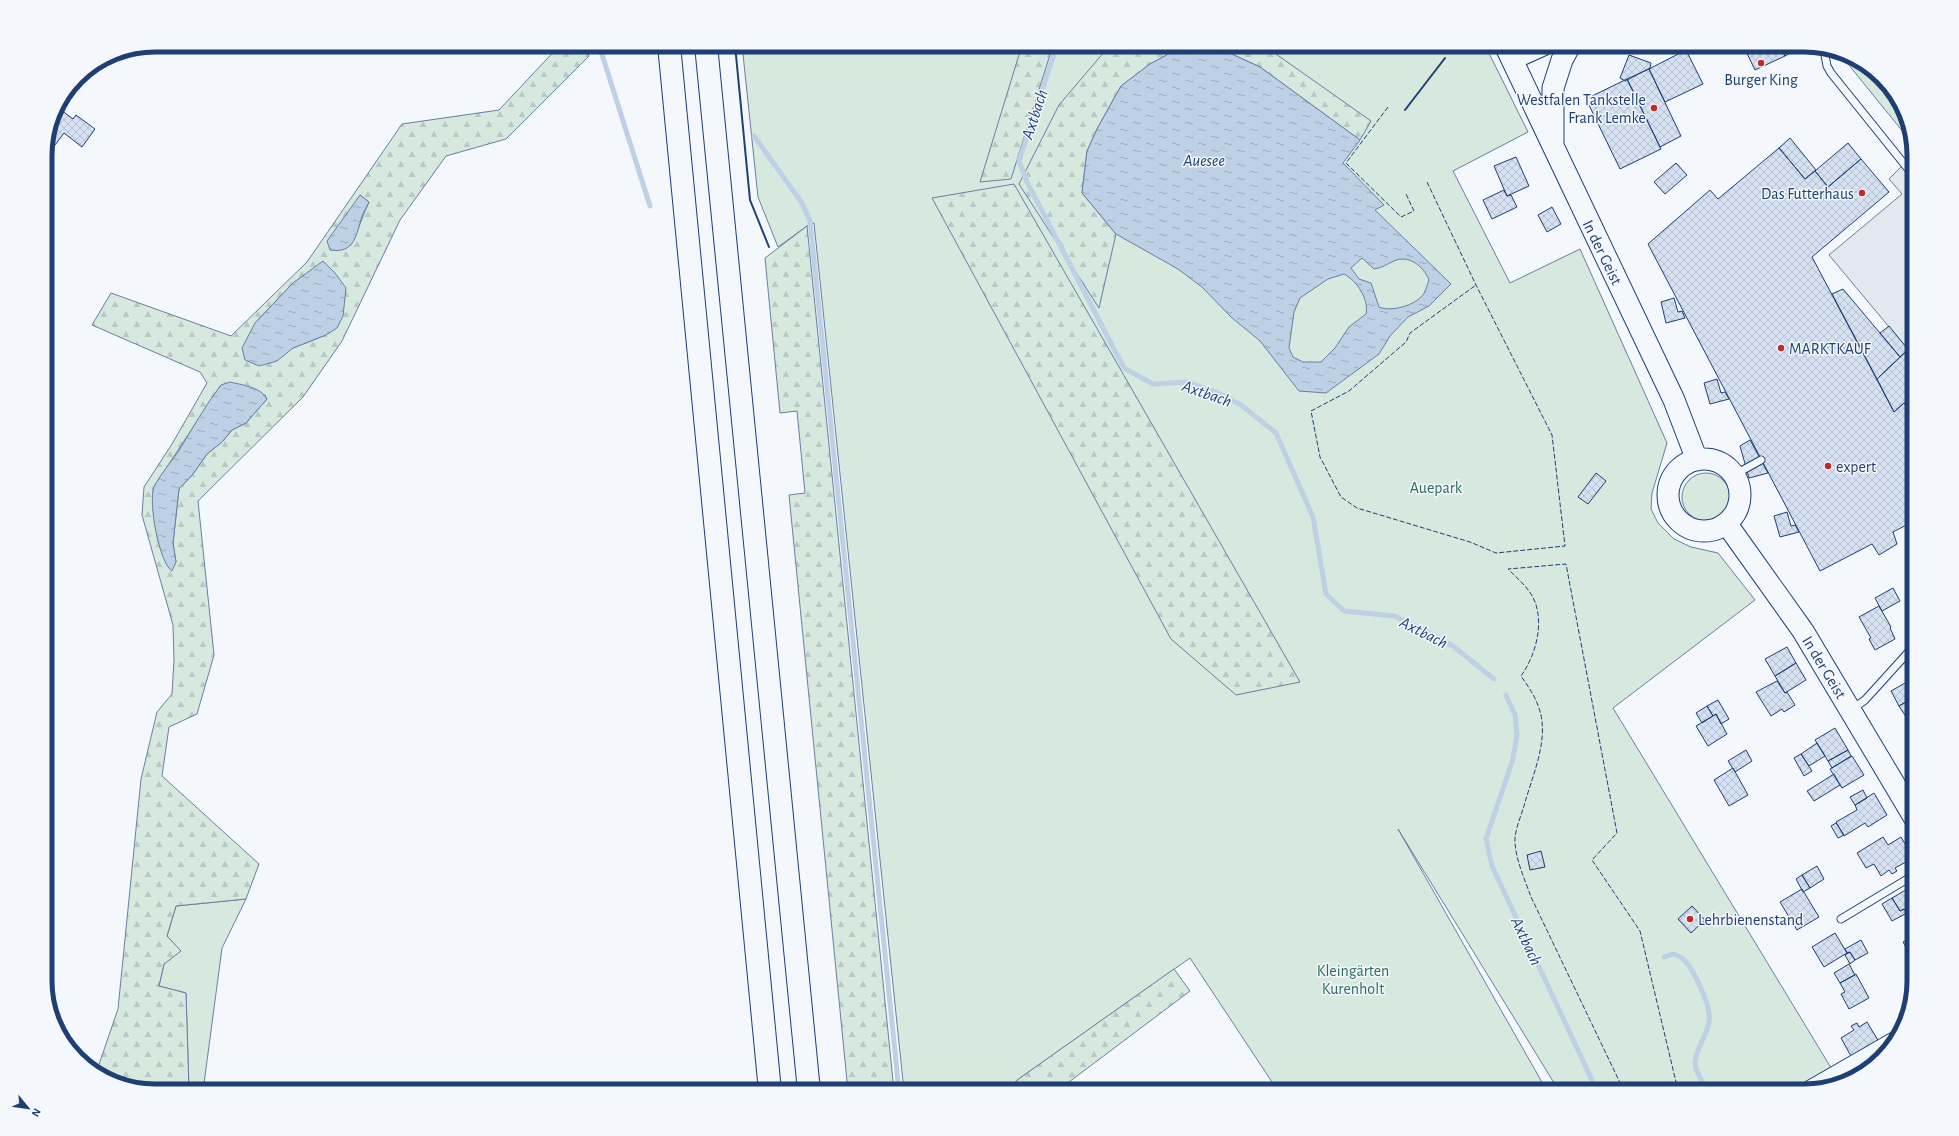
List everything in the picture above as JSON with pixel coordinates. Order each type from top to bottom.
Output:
[{"type":"highway","points":[[670,52],[769,1084]]},
{"type":"highway","points":[[707,52],[808,1084]]},
{"type":"main road","name":"In der Geist","points":[[1508,52],[1674,400],[1697,460]]},
{"type":"main road","points":[[1553,148],[1553,88],[1562,60],[1566,52]]},
{"type":"main road","points":[[1708,459],[1727,467],[1734,475],[1739,485],[1740,495],[1738,506],[1733,516],[1726,523],[1717,528],[1698,530],[1680,522],[1674,514],[1668,495],[1670,485],[1680,469],[1697,460],[1708,459]]},
{"type":"main road","name":"In der Geist","points":[[1726,523],[1803,631],[1907,805]]},
{"type":"street","points":[[1819,1083],[1886,1045]]},
{"type":"lane","points":[[1825,55],[1827,66],[1831,73],[1907,168]]},
{"type":"lane","points":[[1734,475],[1761,460]]},
{"type":"lane","points":[[1850,710],[1865,700],[1907,654]]},
{"type":"lane","points":[[1841,919],[1907,879]]},
{"type":"green space","points":[[553,52],[588,52],[589,56],[506,139],[446,156],[400,220],[342,341],[303,397],[198,501],[214,655],[197,714],[169,727],[162,776],[259,864],[246,899],[176,906],[167,936],[181,951],[164,964],[159,986],[186,993],[189,1084],[155,1084],[128,1080],[116,1076],[98,1067],[118,1009],[141,779],[157,712],[172,694],[174,660],[173,625],[142,515],[144,487],[172,444],[207,383],[200,372],[92,325],[111,293],[231,336],[307,262],[402,124],[499,110]],"holes":[[[360,195],[369,202],[355,235],[350,246]],[[323,262],[326,335],[293,348],[255,323],[293,283]],[[221,385],[265,395],[267,399],[246,423],[232,430],[222,442],[207,454],[193,474],[179,489],[173,543],[176,562],[158,542],[154,513],[153,488]]]},
{"type":"green space","points":[[743,52],[1488,52],[1528,132],[1453,171],[1510,283],[1580,249],[1667,443],[1652,493],[1651,509],[1658,523],[1674,539],[1691,547],[1718,553],[1755,600],[1613,708],[1837,1078],[1817,1083],[1804,1084],[1555,1084],[1398,829],[1543,1084],[1273,1084],[1190,958],[1013,1084],[903,1084],[814,223],[807,226],[778,247],[758,197]]},
{"type":"green space","points":[[1020,52],[1051,52],[1011,179],[980,182]]},
{"type":"green space","points":[[1104,52],[1172,52],[1150,64],[1121,86],[1098,127],[1087,151],[1082,193],[1116,234],[1099,308],[1019,184],[1059,105]]},
{"type":"green space","points":[[1227,52],[1273,52],[1371,121],[1360,140],[1260,67]]},
{"type":"green space","points":[[1846,62],[1867,73],[1886,92],[1902,122],[1905,134]]},
{"type":"green space","points":[[1014,184],[1300,682],[1236,695],[1171,639],[932,198]]},
{"type":"green space","points":[[807,226],[893,1084],[847,1084],[789,495],[805,493],[797,411],[780,413],[765,258]]},
{"type":"green space","points":[[1706,473],[1715,475],[1723,480],[1728,488],[1730,497],[1728,506],[1723,514],[1715,519],[1706,521],[1697,519],[1689,514],[1684,506],[1682,497],[1684,488],[1689,480],[1697,475]]},
{"type":"green space","points":[[246,899],[222,948],[204,1084],[189,1084],[186,993],[159,986],[164,964],[180,951],[167,936],[176,906]]},
{"type":"green space","points":[[1174,969],[1190,991],[1066,1084],[1013,1084]]},
{"type":"shaded area","points":[[1907,161],[1907,344],[1905,346],[1829,255],[1902,194],[1889,179]]},
{"type":"water","name":"Auesee","points":[[1172,52],[1227,52],[1260,67],[1360,140],[1343,163],[1384,205],[1375,210],[1451,284],[1429,306],[1408,317],[1390,336],[1379,354],[1326,393],[1299,391],[1260,341],[1231,317],[1202,287],[1178,269],[1116,234],[1082,193],[1087,151],[1098,127],[1121,86],[1150,64]],"holes":[[[1362,258],[1374,269],[1400,259],[1405,259],[1420,266],[1429,280],[1424,294],[1417,300],[1401,307],[1389,309],[1379,307],[1371,283],[1359,279],[1351,268]],[[1344,274],[1349,277],[1364,297],[1366,302],[1366,314],[1349,327],[1335,348],[1321,362],[1303,362],[1293,357],[1289,348],[1294,312],[1300,298],[1328,279]]]},
{"type":"water","points":[[360,195],[369,202],[362,216],[353,242],[345,249],[330,250],[327,241]]},
{"type":"water","points":[[323,261],[335,273],[346,288],[343,316],[337,328],[326,335],[293,348],[277,361],[259,366],[245,360],[242,348],[255,323],[293,283]]},
{"type":"water","points":[[230,382],[256,389],[267,399],[246,423],[232,430],[222,442],[207,454],[193,474],[179,489],[173,543],[176,562],[172,571],[167,566],[163,556],[156,531],[152,505],[154,487],[215,393],[221,385]]},
{"type":"building","points":[[1682,52],[1687,52],[1703,84],[1665,102],[1649,69]]},
{"type":"building","name":"Burger King","points":[[1746,52],[1783,52],[1785,56],[1755,70]]},
{"type":"building","points":[[1783,52],[1793,52],[1785,56]]},
{"type":"building","points":[[1629,55],[1651,63],[1650,68],[1625,81],[1620,78]]},
{"type":"building","points":[[1649,69],[1681,136],[1660,147],[1627,79]]},
{"type":"building","points":[[1627,79],[1661,149],[1620,169],[1586,99]]},
{"type":"building","points":[[62,111],[73,119],[76,115],[95,129],[82,147],[64,133],[52,149],[56,128]]},
{"type":"building","points":[[1790,138],[1816,170],[1805,179],[1779,148]]},
{"type":"building","points":[[1848,143],[1861,159],[1828,187],[1815,171]]},
{"type":"building","name":"MARKTKAUF","points":[[1779,148],[1805,179],[1815,171],[1828,187],[1861,159],[1889,192],[1812,257],[1894,412],[1904,403],[1907,408],[1907,525],[1893,532],[1897,544],[1879,555],[1872,544],[1820,571],[1648,244],[1710,190],[1718,199]]},
{"type":"building","points":[[1516,157],[1529,186],[1507,196],[1494,166]]},
{"type":"building","points":[[1676,163],[1687,175],[1665,194],[1654,182]]},
{"type":"building","points":[[1504,190],[1507,196],[1511,195],[1517,207],[1492,219],[1483,200]]},
{"type":"building","points":[[1552,207],[1561,224],[1547,232],[1538,215]]},
{"type":"building","points":[[1843,289],[1900,357],[1877,379],[1832,294]]},
{"type":"building","points":[[1674,298],[1678,312],[1682,311],[1685,318],[1666,323],[1661,302]]},
{"type":"building","points":[[1889,326],[1906,347],[1907,346],[1907,351],[1900,357],[1880,333]]},
{"type":"building","points":[[1907,351],[1907,402],[1894,412],[1877,379]]},
{"type":"building","points":[[1717,379],[1721,393],[1725,392],[1729,399],[1710,404],[1704,383]]},
{"type":"building","points":[[1750,440],[1768,473],[1749,478],[1740,446]]},
{"type":"building","points":[[1596,473],[1606,481],[1588,504],[1578,497]]},
{"type":"building","points":[[1787,512],[1791,526],[1795,525],[1799,532],[1780,537],[1774,516]]},
{"type":"building","points":[[1893,588],[1900,601],[1882,611],[1875,598]]},
{"type":"building","points":[[1879,606],[1891,627],[1890,628],[1895,639],[1875,650],[1869,639],[1871,638],[1859,617]]},
{"type":"building","points":[[1787,647],[1796,663],[1775,676],[1765,659]]},
{"type":"building","points":[[1796,663],[1806,680],[1785,693],[1775,676]]},
{"type":"building","points":[[1777,681],[1785,693],[1787,692],[1795,705],[1784,712],[1782,709],[1771,716],[1756,692]]},
{"type":"building","points":[[1907,682],[1907,701],[1899,706],[1891,691]]},
{"type":"building","points":[[1718,700],[1729,719],[1721,724],[1716,714],[1713,716],[1707,706]]},
{"type":"building","points":[[1907,701],[1907,718],[1899,706]]},
{"type":"building","points":[[1707,706],[1713,716],[1702,723],[1696,713]]},
{"type":"building","points":[[1716,714],[1727,734],[1708,746],[1696,726]]},
{"type":"building","points":[[1835,728],[1848,750],[1828,761],[1815,740]]},
{"type":"building","points":[[1817,743],[1825,756],[1809,766],[1801,754]]},
{"type":"building","points":[[1746,750],[1752,761],[1735,772],[1728,761]]},
{"type":"building","points":[[1848,750],[1851,756],[1832,768],[1828,761]]},
{"type":"building","points":[[1801,754],[1812,771],[1804,776],[1794,758]]},
{"type":"building","points":[[1852,756],[1864,775],[1842,788],[1830,769]]},
{"type":"building","points":[[1733,768],[1748,795],[1729,806],[1714,780]]},
{"type":"building","points":[[1834,774],[1840,785],[1814,801],[1807,791]]},
{"type":"building","points":[[1863,790],[1867,798],[1855,805],[1850,797]]},
{"type":"building","points":[[1874,793],[1887,815],[1868,827],[1865,823],[1844,836],[1836,822],[1857,810],[1855,805]]},
{"type":"building","points":[[1836,823],[1844,835],[1838,838],[1831,826]]},
{"type":"building","points":[[1883,837],[1888,845],[1901,837],[1907,848],[1907,861],[1895,868],[1897,871],[1892,874],[1889,870],[1881,876],[1874,864],[1866,868],[1857,853]]},
{"type":"building","points":[[1541,851],[1545,867],[1530,870],[1527,855]]},
{"type":"building","points":[[1817,866],[1824,879],[1810,888],[1802,875]]},
{"type":"building","points":[[1802,875],[1810,888],[1803,892],[1796,879]]},
{"type":"building","points":[[1802,889],[1819,917],[1797,930],[1780,902]]},
{"type":"building","points":[[1907,889],[1907,913],[1904,909],[1900,911],[1892,898]]},
{"type":"building","points":[[1892,898],[1900,911],[1904,909],[1907,913],[1892,921],[1882,904]]},
{"type":"building","points":[[1692,906],[1705,920],[1691,933],[1678,919]]},
{"type":"building","points":[[1835,933],[1847,953],[1824,967],[1812,947]]},
{"type":"building","points":[[1861,940],[1868,953],[1855,960],[1850,952],[1847,953],[1845,949]]},
{"type":"building","points":[[1907,940],[1907,949],[1903,942]]},
{"type":"building","points":[[1850,952],[1855,960],[1850,964],[1845,955]]},
{"type":"building","points":[[1849,964],[1855,975],[1840,983],[1834,973]]},
{"type":"building","points":[[1856,974],[1869,998],[1849,1009],[1841,994],[1845,992],[1840,983]]},
{"type":"building","points":[[1867,1022],[1879,1042],[1852,1058],[1841,1038],[1854,1030],[1851,1026],[1857,1023],[1859,1027]]},
{"type":"waterway","points":[[601,52],[650,206]]},
{"type":"waterway","name":"Axtbach","points":[[1055,52],[1019,161],[1027,182],[1124,368],[1153,384],[1185,382],[1216,392],[1241,405],[1276,433],[1313,517],[1326,594],[1344,611],[1394,616],[1422,629],[1453,646],[1494,679]]},
{"type":"waterway","points":[[754,136],[802,203],[810,221],[898,1084]]},
{"type":"waterway","name":"Axtbach","points":[[1506,695],[1515,715],[1517,736],[1512,762],[1486,839],[1492,866],[1594,1084]]},
{"type":"waterway","points":[[1664,957],[1673,954],[1682,958],[1696,978],[1708,1007],[1709,1022],[1697,1053],[1695,1063],[1698,1074],[1704,1084]]},
{"type":"fence","points":[[1388,107],[1346,163],[1401,217],[1414,211],[1406,194]]},
{"type":"fence","points":[[1427,182],[1476,285],[1552,435],[1565,546],[1496,553],[1470,542],[1357,508],[1341,497],[1320,457],[1311,411],[1349,391],[1406,342],[1410,333],[1476,285]]},
{"type":"fence","points":[[1621,1084],[1531,897],[1520,868],[1516,852],[1516,830],[1539,757],[1542,720],[1539,708],[1531,691],[1521,676],[1532,657],[1535,646],[1539,623],[1538,611],[1529,591],[1508,569],[1566,564],[1617,833],[1592,860],[1640,931],[1676,1082],[1674,1084]]},
{"type":"wall","points":[[736,52],[750,200],[769,247]]},
{"type":"wall","points":[[1405,110],[1445,58]]},
{"type":"place","name":"Burger King","points":[[1761,63]]},
{"type":"place","name":"Westfalen Tankstelle Frank Lemke","points":[[1654,108]]},
{"type":"place","name":"Das Futterhaus","points":[[1862,193]]},
{"type":"place","name":"MARKTKAUF","points":[[1781,348]]},
{"type":"place","name":"expert","points":[[1828,466]]},
{"type":"place","name":"Lehrbienenstand","points":[[1690,919]]},
{"type":"park label","name":"Auepark","points":[[1436,487]]},
{"type":"park label","name":"Kleingärten Kurenholt","points":[[1353,979]]}]
